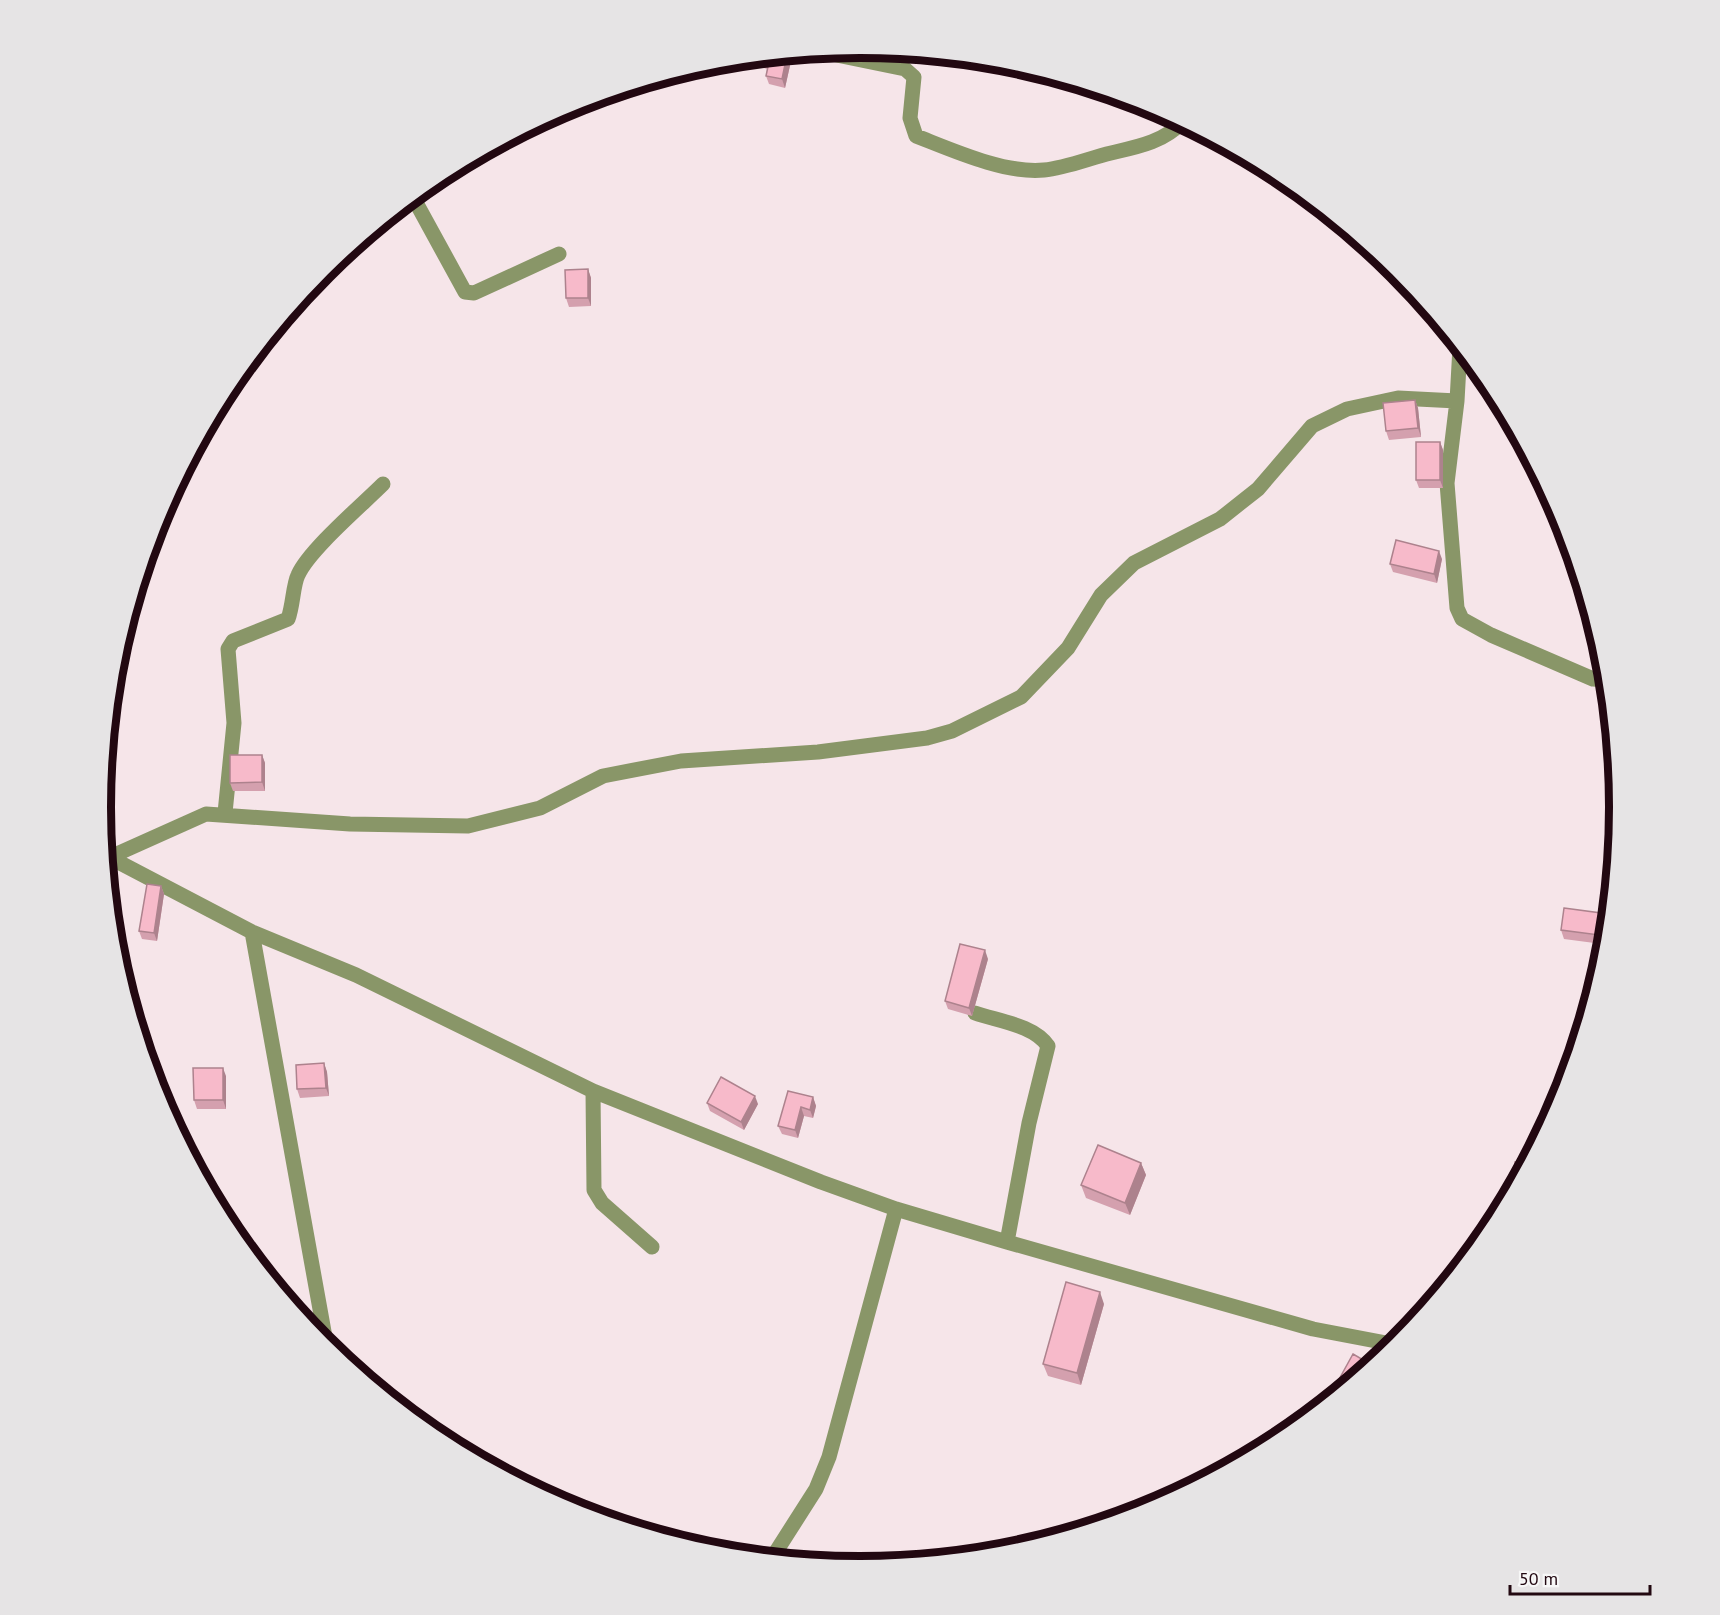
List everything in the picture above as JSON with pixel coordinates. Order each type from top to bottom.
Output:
[{"type":"street","points":[[853,58],[905,69],[914,77],[910,118],[916,136],[961,154],[1017,168],[1045,170],[1136,148],[1169,135],[1175,129]]},
{"type":"street","points":[[416,204],[465,292],[474,293],[559,254]]},
{"type":"street","points":[[1459,359],[1447,483],[1457,608],[1462,619],[1491,635],[1598,679]]},
{"type":"street","points":[[113,853],[206,814],[225,813],[350,824],[468,826],[540,808],[603,776],[681,761],[818,752],[927,738],[952,731],[1021,697],[1068,648],[1101,595],[1134,563],[1220,519],[1258,489],[1312,426],[1347,409],[1398,398],[1457,400]]},
{"type":"street","points":[[225,813],[234,723],[228,650],[233,641],[288,619],[294,603],[297,576],[309,558],[383,484]]},
{"type":"street","points":[[113,859],[252,933],[356,975],[593,1091],[821,1182],[896,1209],[1007,1242],[1313,1329],[1384,1343]]},
{"type":"street","points":[[252,933],[324,1330]]},
{"type":"street","points":[[975,1013],[1032,1032],[1042,1037],[1048,1046],[1029,1123],[1007,1242]]},
{"type":"street","points":[[593,1091],[594,1190],[602,1203],[652,1247]]},
{"type":"street","points":[[776,1551],[811,1496],[829,1457],[896,1209]]},
{"type":"building","points":[[785,63],[782,79],[766,76],[768,64]]},
{"type":"building","points":[[588,269],[588,298],[566,298],[565,270]]},
{"type":"building","points":[[1415,400],[1418,428],[1386,431],[1383,403]]},
{"type":"building","points":[[1416,442],[1440,442],[1440,480],[1416,480]]},
{"type":"building","points":[[1396,540],[1439,551],[1434,574],[1390,564]]},
{"type":"building","points":[[230,755],[262,755],[262,782],[230,783]]},
{"type":"building","points":[[147,884],[161,886],[154,933],[139,931]]},
{"type":"building","points":[[1564,908],[1601,913],[1598,935],[1561,930]]},
{"type":"building","points":[[960,944],[985,950],[969,1008],[945,1001]]},
{"type":"building","points":[[324,1063],[326,1088],[297,1089],[296,1065]]},
{"type":"building","points":[[193,1068],[223,1068],[223,1100],[194,1100]]},
{"type":"building","points":[[721,1077],[755,1096],[741,1122],[707,1103]]},
{"type":"building","points":[[788,1091],[813,1097],[810,1110],[801,1107],[795,1130],[778,1126]]},
{"type":"building","points":[[1098,1145],[1141,1163],[1125,1203],[1081,1185]]},
{"type":"building","points":[[1066,1282],[1100,1292],[1077,1373],[1043,1364]]},
{"type":"building","points":[[1353,1354],[1365,1361],[1338,1384]]}]
